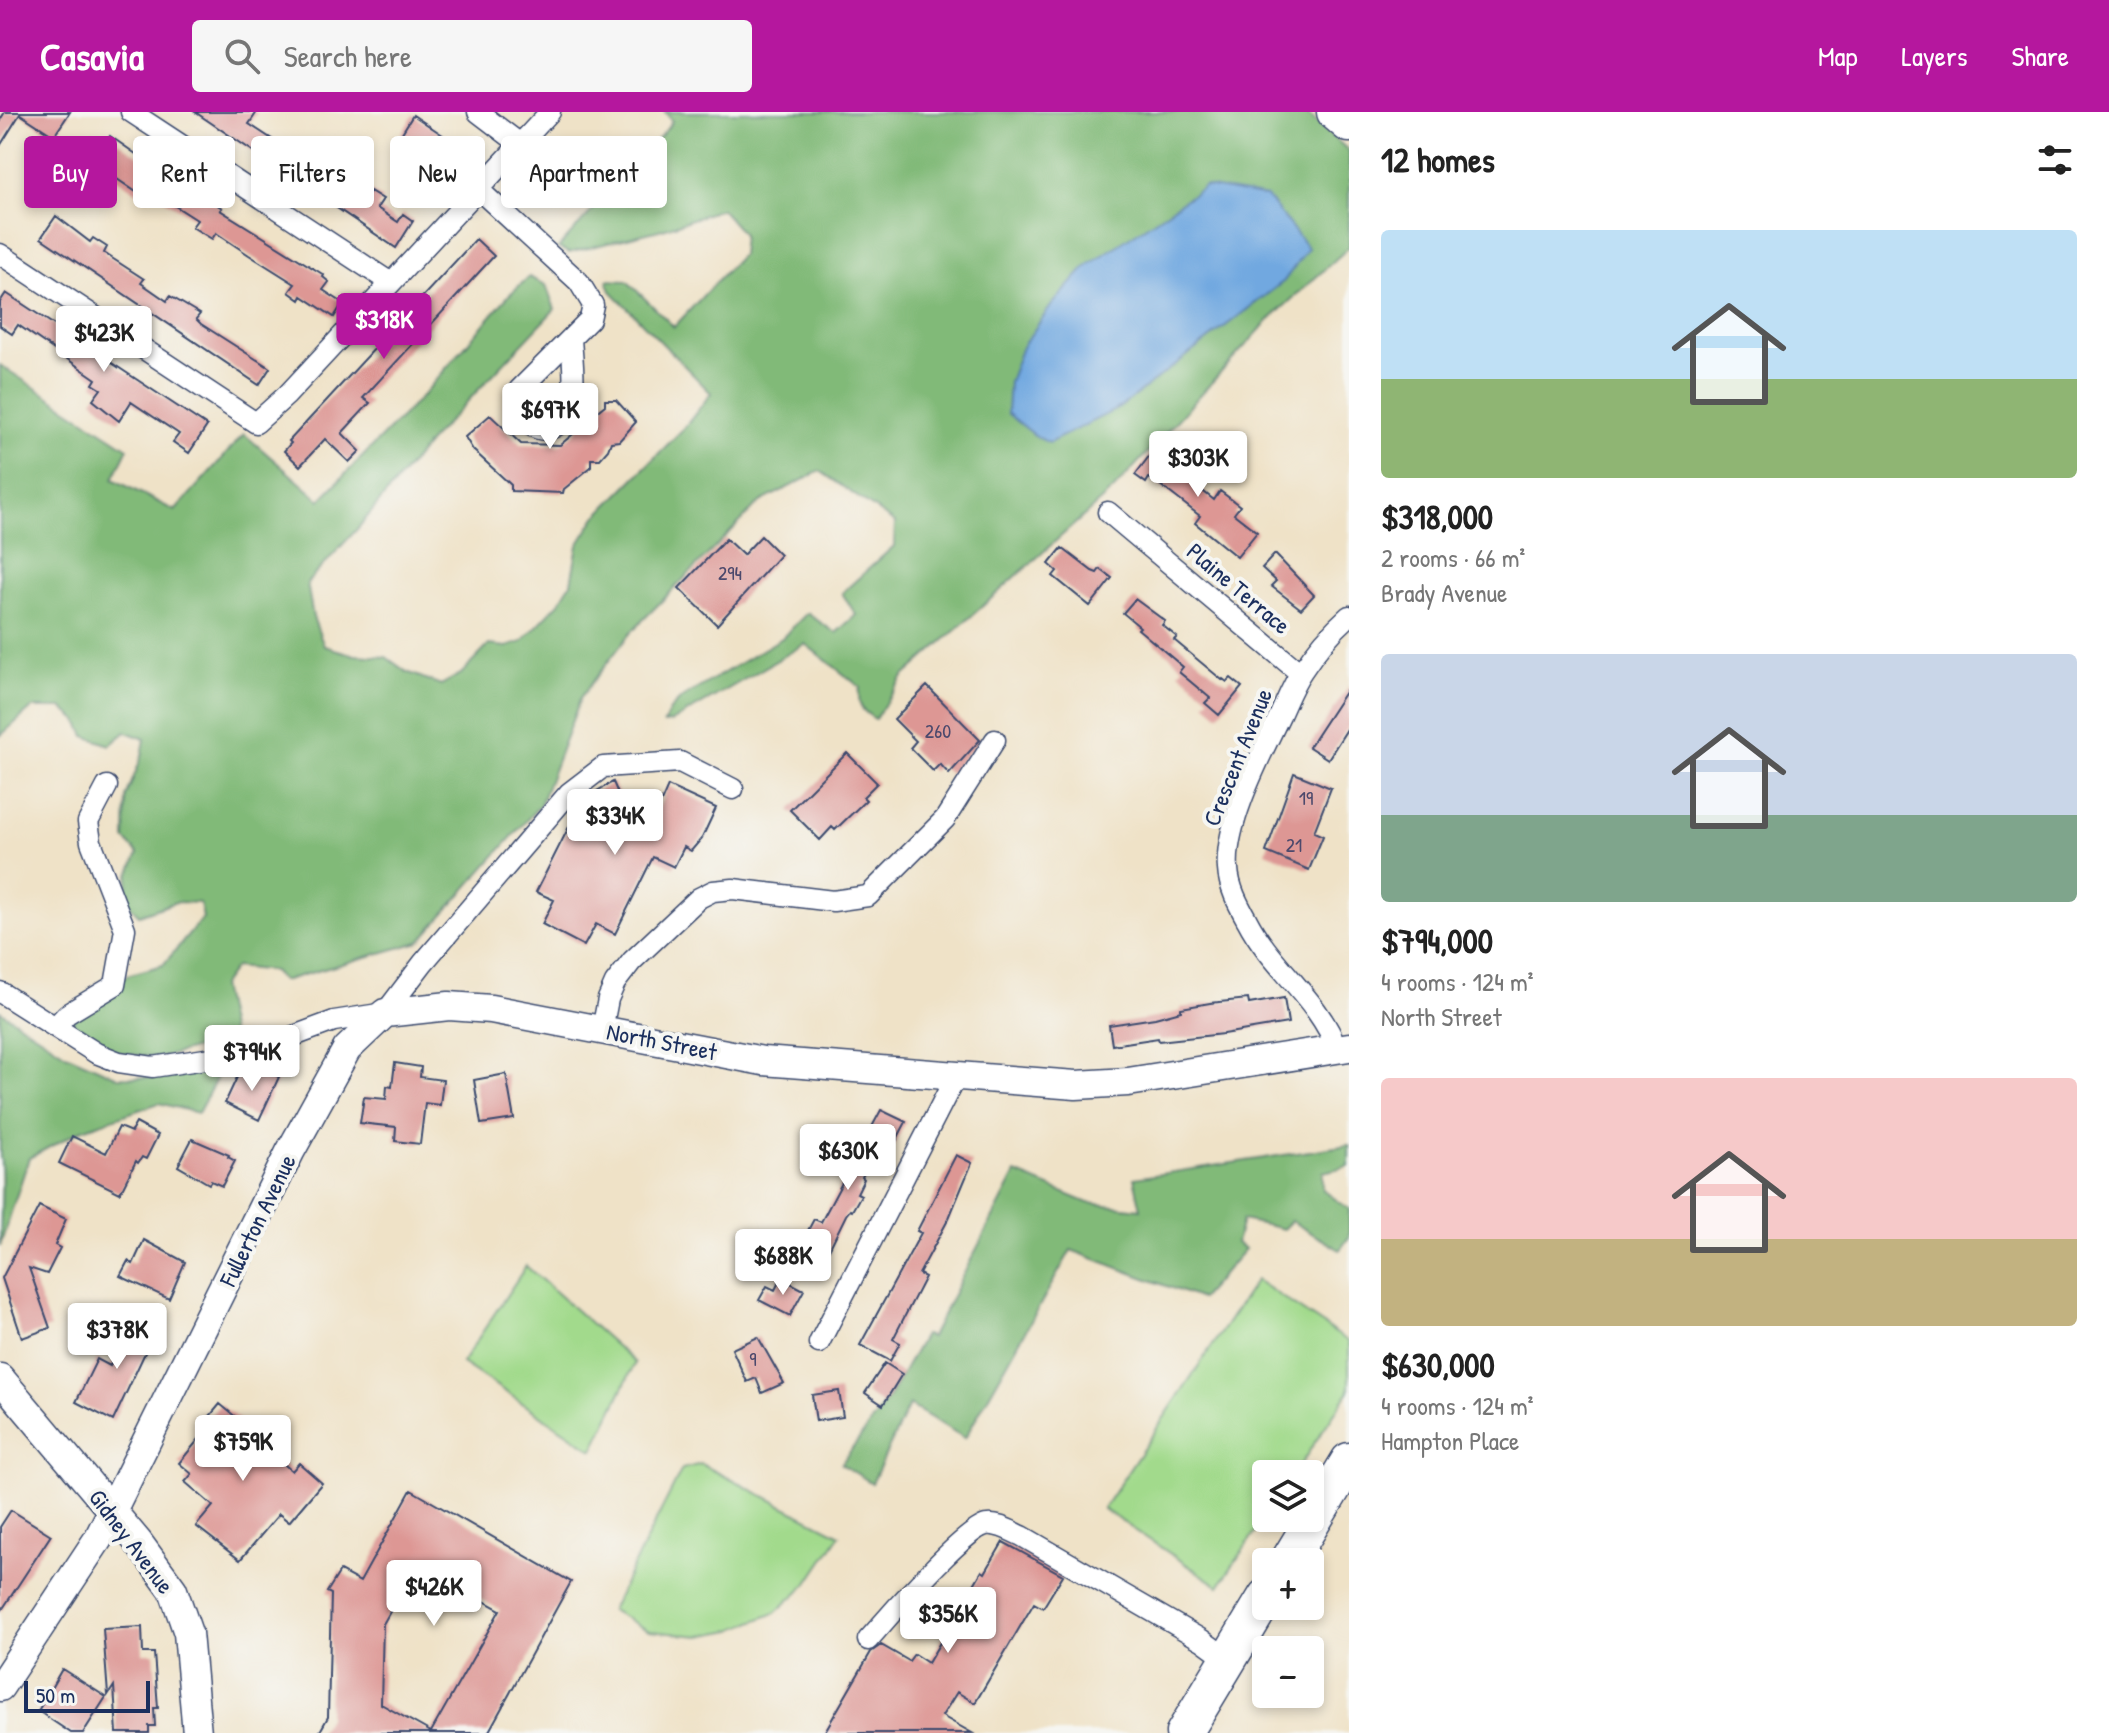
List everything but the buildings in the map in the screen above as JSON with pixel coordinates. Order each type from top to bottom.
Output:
[{"type":"highway","points":[[1335,112],[1349,124]]},
{"type":"highway","points":[[1296,1548],[1349,1461]]},
{"type":"highway","points":[[1184,1733],[1252,1620]]},
{"type":"street","points":[[131,112],[391,283]]},
{"type":"street","points":[[478,112],[510,136]]},
{"type":"street","points":[[528,136],[550,112]]},
{"type":"street","points":[[485,182],[501,164]]},
{"type":"street","points":[[485,195],[579,282],[593,305],[590,319],[571,338]]},
{"type":"street","points":[[0,254],[256,423],[287,395],[460,208]]},
{"type":"street","name":"Plaine Terrace","points":[[1108,512],[1300,673]]},
{"type":"street","name":"Crescent Avenue","points":[[1343,1048],[1249,924],[1234,896],[1228,870],[1229,843],[1254,769],[1300,673],[1321,644],[1349,616]]},
{"type":"street","points":[[602,1030],[608,999],[615,983],[632,961],[699,898],[713,891],[733,889],[833,901],[868,896],[945,819],[995,740]]},
{"type":"street","points":[[385,1013],[423,963],[569,793],[603,767],[680,762],[733,789]]},
{"type":"street","points":[[55,1027],[67,1014],[115,985],[124,949],[125,929],[91,842],[88,822],[107,786]]},
{"type":"street","name":"North Street","points":[[0,992],[107,1058],[153,1067],[251,1052],[334,1021],[449,1006],[491,1009],[763,1061],[1076,1085],[1128,1082],[1343,1048]]},
{"type":"street","name":"Fullerton Avenue","points":[[0,1687],[98,1539],[297,1139],[347,1049],[385,1013]]},
{"type":"street","points":[[819,1343],[956,1076]]},
{"type":"street","name":"Gidney Avenue","points":[[0,1378],[112,1511],[173,1590],[188,1633],[197,1733]]},
{"type":"street","points":[[868,1640],[923,1579],[973,1531],[986,1525],[1004,1527],[1022,1536],[1228,1659]]},
{"type":"green space","points":[[665,112],[1305,112],[1349,151],[1349,247],[1268,321],[1114,489],[903,677],[875,719],[861,706],[860,687],[805,644],[671,722],[664,723],[670,710],[682,698],[782,638],[807,613],[836,633],[856,615],[842,593],[894,546],[895,523],[820,471],[760,502],[632,631],[581,697],[540,805],[419,942],[282,981],[273,971],[235,967],[221,986],[232,1039],[159,1058],[113,1052],[71,1029],[74,1016],[127,975],[163,965],[203,918],[200,903],[176,902],[139,915],[125,901],[129,875],[138,854],[125,839],[126,797],[142,756],[145,739],[126,732],[110,745],[85,736],[78,721],[62,708],[32,708],[0,736],[0,365],[128,448],[113,479],[175,511],[244,434],[320,500],[425,393],[509,295],[529,277],[546,285],[555,309],[429,442],[358,528],[307,583],[313,617],[324,646],[355,655],[386,657],[407,672],[441,685],[461,674],[489,645],[507,647],[522,642],[559,603],[571,583],[578,545],[596,517],[684,428],[711,393],[611,291],[607,280],[627,281],[674,327],[741,255],[743,234],[721,209],[663,229],[569,253],[558,248],[595,208],[667,208],[667,136],[661,136],[672,121]],"holes":[[[1284,281],[1119,408],[1049,442]]]},
{"type":"green space","points":[[0,1011],[66,1054],[118,1077],[168,1078],[222,1068],[198,1113],[159,1103],[83,1129],[29,1158],[0,1246],[2,1185]]},
{"type":"green space","points":[[1349,1145],[1349,1166],[1323,1172],[1323,1190],[1349,1209],[1349,1237],[1340,1250],[1291,1221],[1283,1229],[1242,1220],[1236,1243],[1245,1249],[1201,1299],[1071,1250],[965,1438],[909,1405],[872,1483],[841,1464],[888,1399],[924,1335],[931,1337],[1016,1173],[1088,1203],[1141,1209],[1134,1178]]},
{"type":"green space","points":[[526,1266],[635,1363],[593,1450],[462,1363]]},
{"type":"green space","points":[[1256,1280],[1349,1342],[1349,1391],[1303,1460],[1252,1460],[1252,1532],[1255,1532],[1219,1586],[1103,1509]]},
{"type":"green space","points":[[701,1464],[840,1535],[808,1583],[775,1613],[732,1630],[700,1636],[649,1631],[611,1610],[682,1469]]},
{"type":"water","points":[[1205,186],[1267,197],[1308,248],[1284,281],[1119,408],[1049,443],[1037,437],[1007,413],[1009,382],[1022,347],[1052,305],[1087,266]]}]
